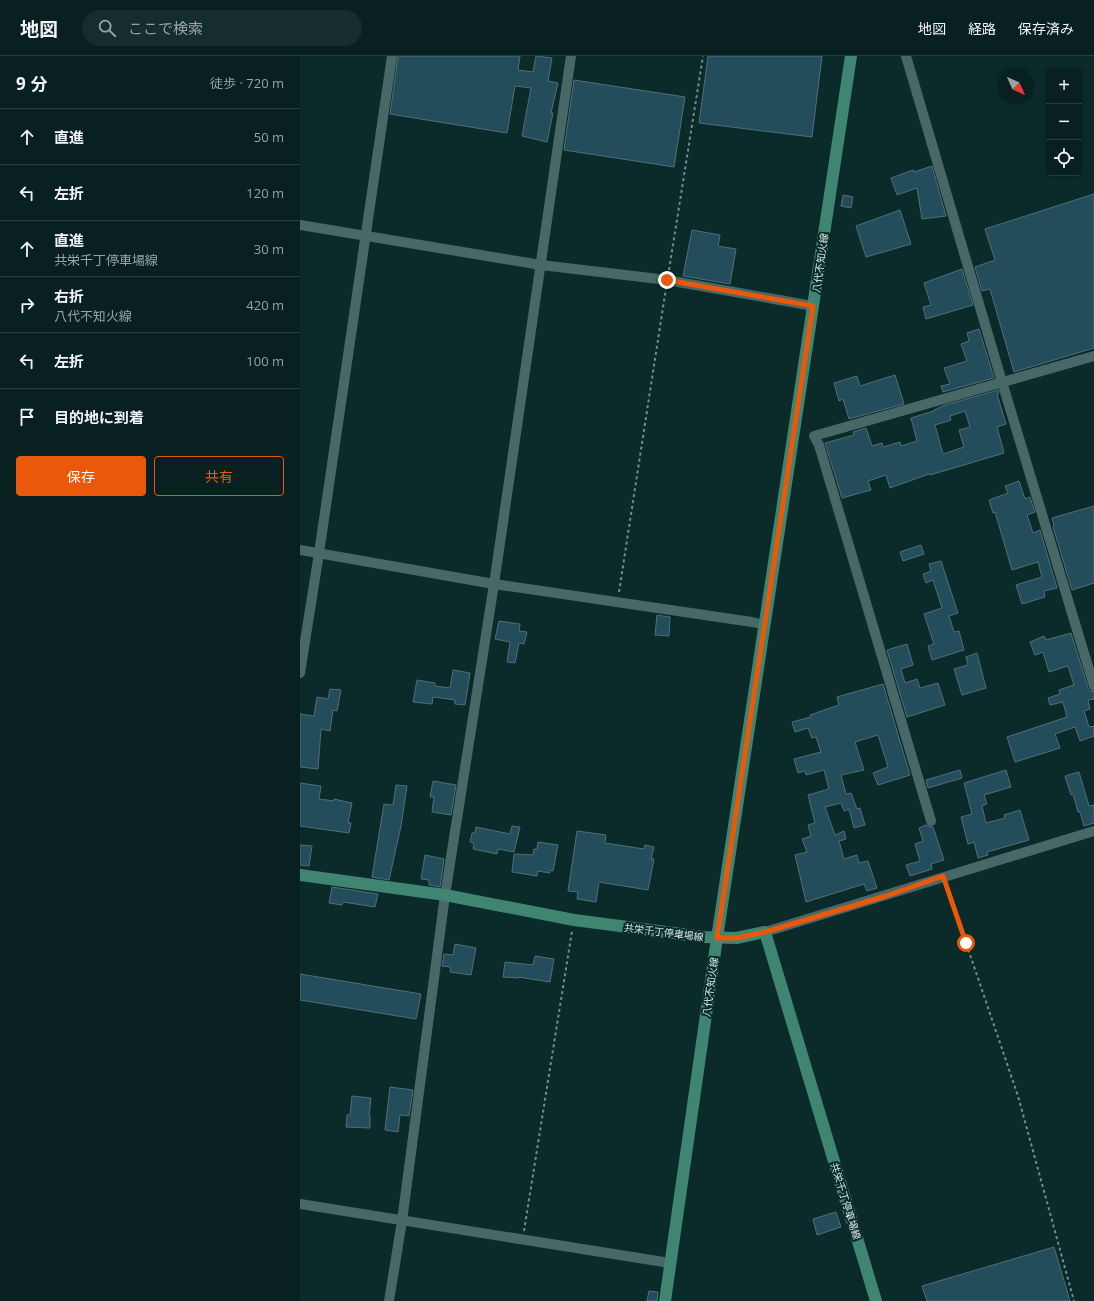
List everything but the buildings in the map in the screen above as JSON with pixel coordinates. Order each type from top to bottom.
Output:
[{"type":"main road","name":"八代不知火線","points":[[665,1301],[717,938],[851,56]]},
{"type":"main road","name":"共栄千丁停車場線","points":[[300,875],[445,895],[574,920],[704,937],[736,938],[765,932],[876,1301]]},
{"type":"street","points":[[300,673],[392,56]]},
{"type":"street","points":[[389,1301],[402,1221],[445,895],[494,584],[572,56]]},
{"type":"street","points":[[906,56],[1002,382],[1094,686]]},
{"type":"street","points":[[300,225],[541,265],[667,280],[813,306]]},
{"type":"street","points":[[931,821],[819,445],[814,436],[1094,356]]},
{"type":"street","points":[[300,550],[494,584],[765,625]]},
{"type":"street","points":[[765,932],[886,896],[943,876],[1094,831]]},
{"type":"street","points":[[300,1204],[670,1263]]},
{"type":"path","points":[[618,602],[703,56]]},
{"type":"path","points":[[943,876],[1018,1096],[1074,1301]]},
{"type":"path","points":[[523,1240],[574,920]]},
{"type":"route","points":[[667,280],[813,306],[717,938],[736,938],[765,932],[886,896],[943,876],[966,943]]}]
